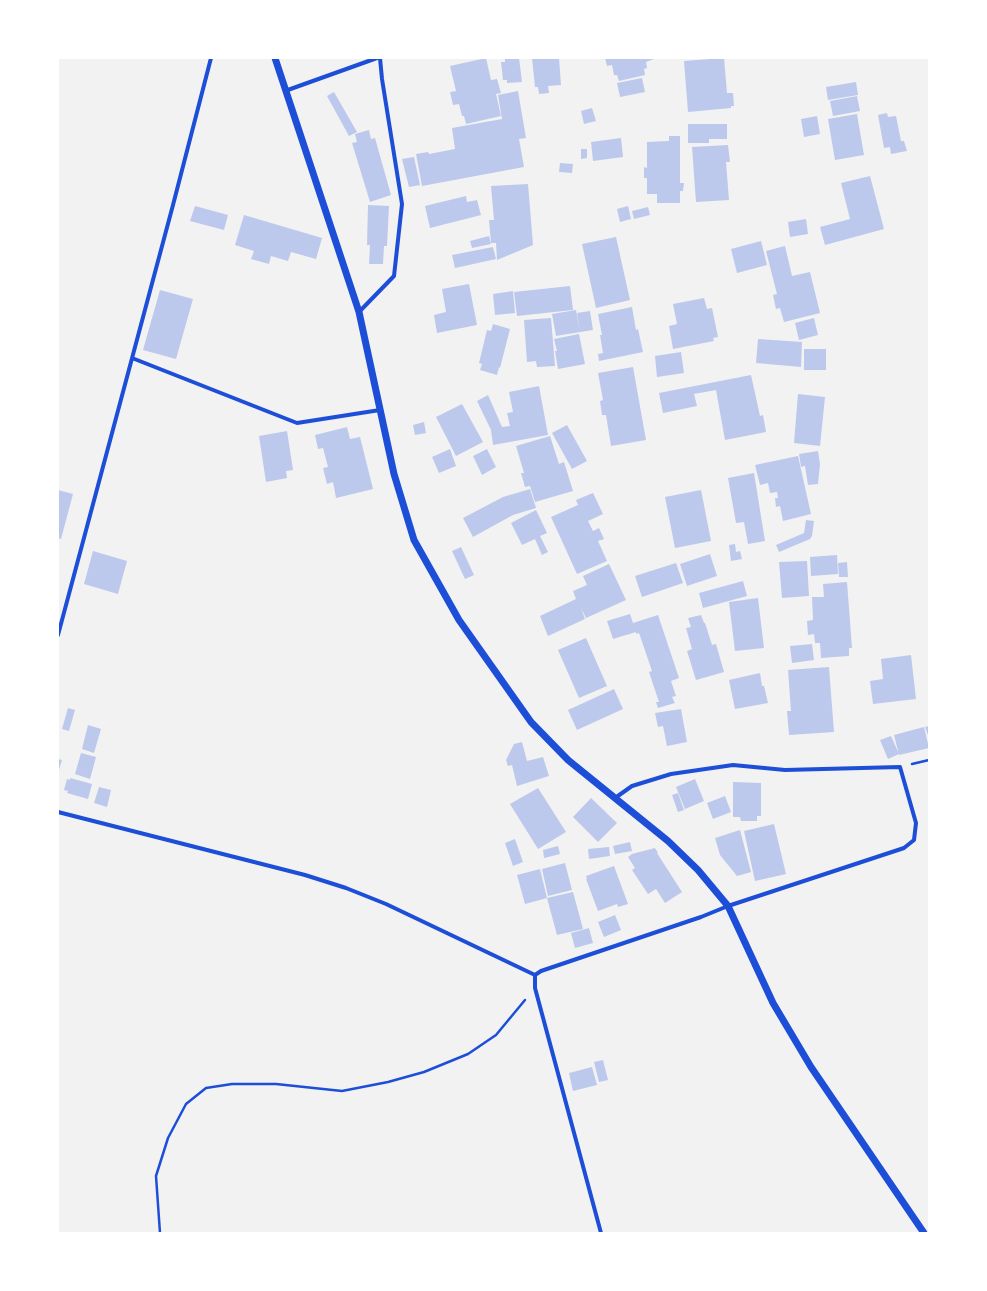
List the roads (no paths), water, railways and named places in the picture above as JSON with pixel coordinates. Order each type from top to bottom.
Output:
[{"type":"street","points":[[58,635],[211,58]]},
{"type":"street","points":[[274,58],[284,91],[338,245],[359,312],[394,474],[414,540],[459,620],[531,722],[568,760],[614,799],[668,840],[698,870],[728,906],[774,1003],[811,1067],[924,1233]]},
{"type":"street","points":[[284,91],[377,58]]},
{"type":"street","points":[[359,312],[394,276],[402,204],[380,58]]},
{"type":"street","points":[[132,358],[297,423],[380,410]]},
{"type":"street","points":[[535,975],[541,971],[701,918],[728,906],[904,848],[914,840],[916,823],[900,767],[784,770],[733,765],[671,774],[632,786],[614,799]]},
{"type":"street","points":[[58,812],[346,888],[386,904],[535,975]]},
{"type":"street","points":[[535,975],[535,988],[601,1233]]}]
